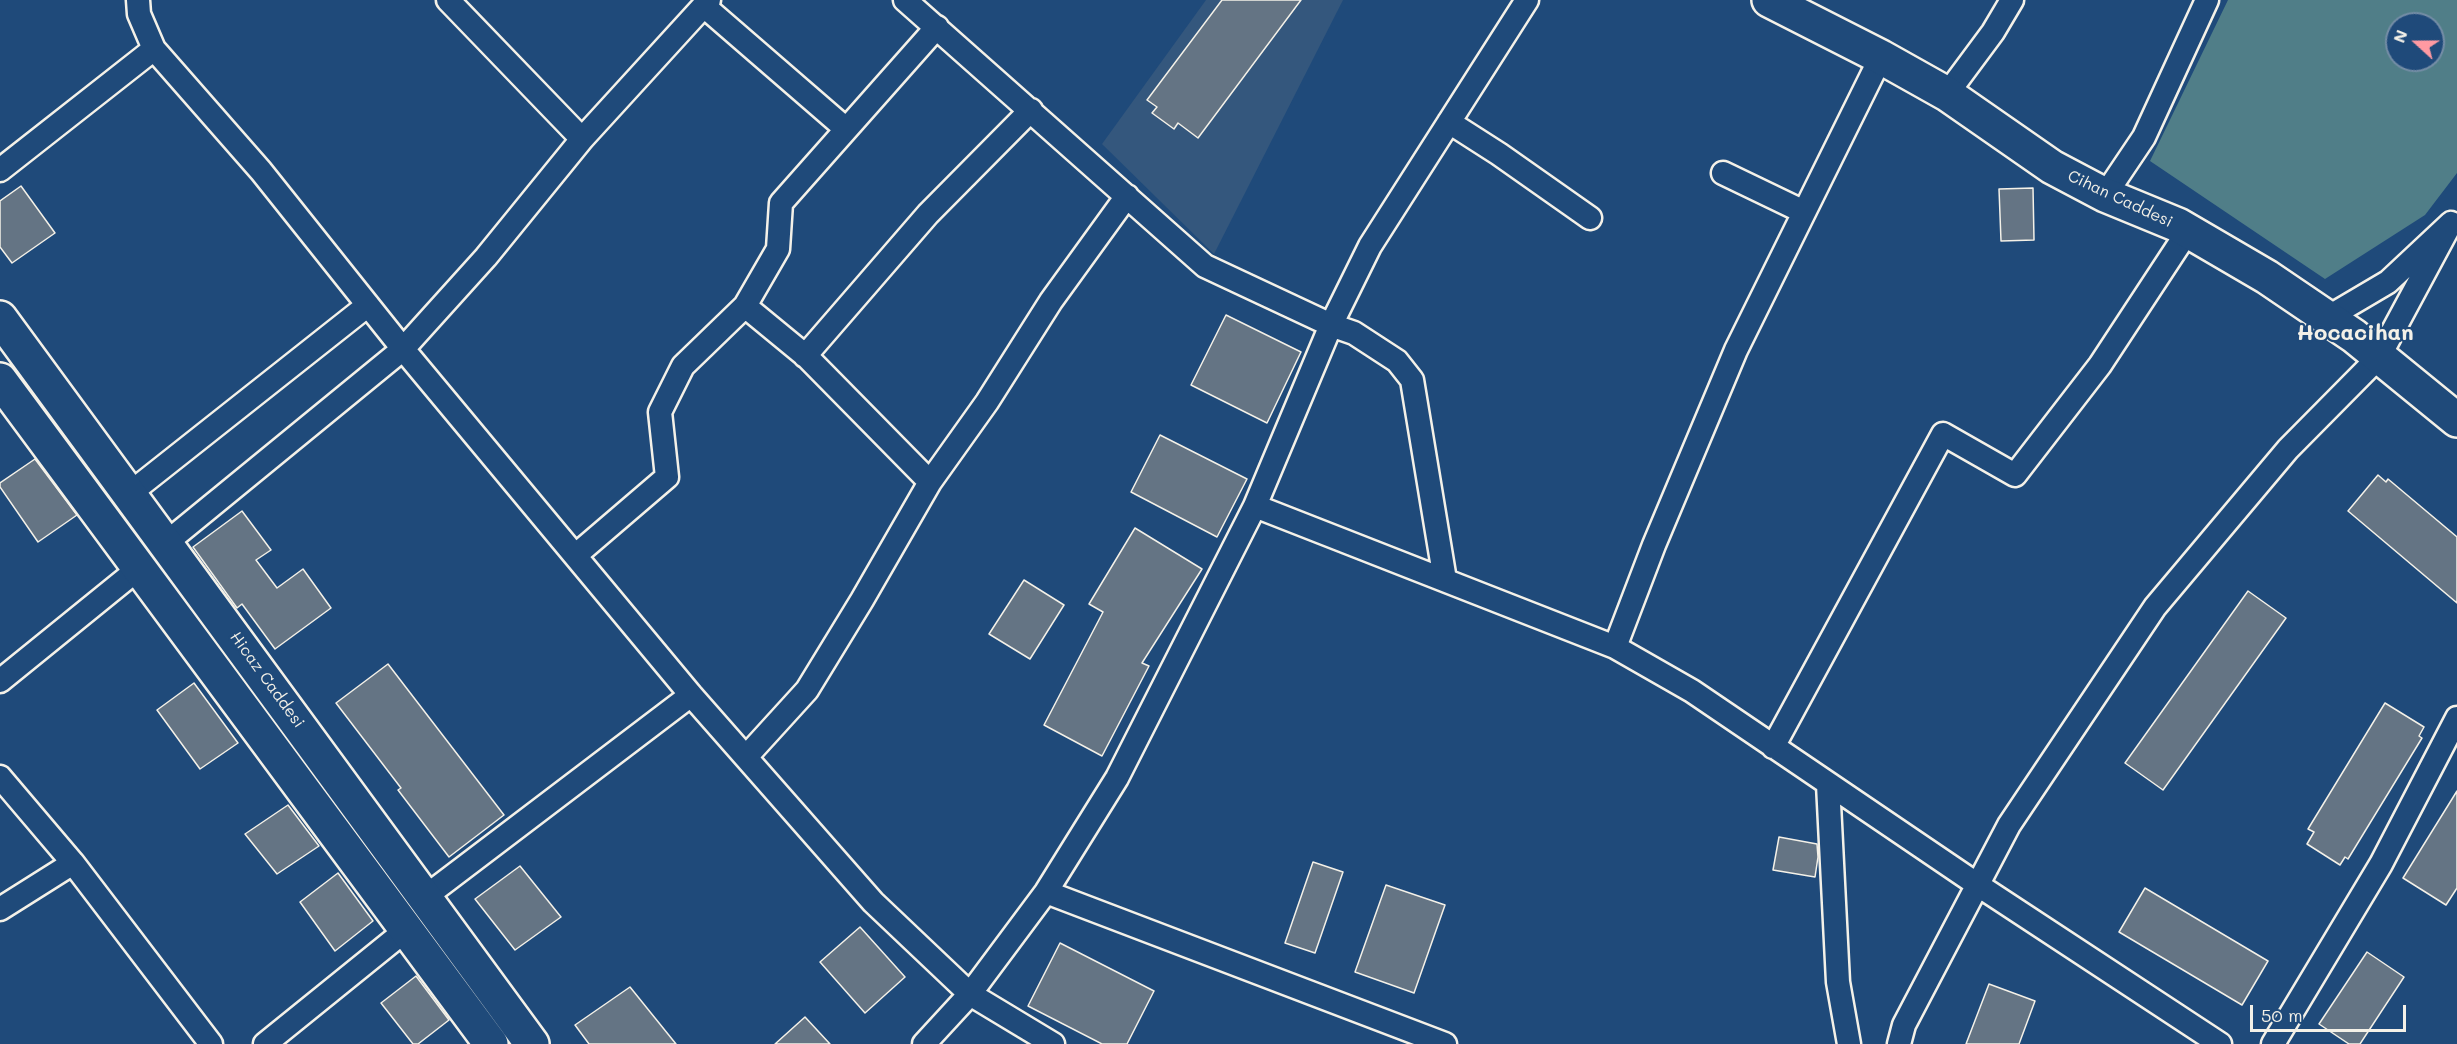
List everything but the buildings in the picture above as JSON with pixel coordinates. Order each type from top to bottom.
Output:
[{"type":"main road","name":"Cihan Caddesi","points":[[1769,0],[1881,57],[1947,94],[2052,167],[2105,195],[2188,231],[2267,277],[2379,357],[2457,420]]},
{"type":"main road","name":"Hicaz Caddesi","points":[[0,318],[532,1044]]},
{"type":"main road","points":[[0,380],[491,1044]]},
{"type":"street","points":[[138,0],[139,14],[154,49],[261,171],[403,349],[692,695],[873,902],[970,994],[1053,1044]]},
{"type":"street","points":[[448,0],[582,139]]},
{"type":"street","points":[[924,1044],[970,994],[1046,892],[1117,778],[1254,506],[1331,325],[1370,246],[1527,0]]},
{"type":"street","points":[[1947,94],[1993,32],[2012,0]]},
{"type":"street","points":[[2105,195],[2144,137],[2207,0]]},
{"type":"street","points":[[908,1],[1205,266],[1331,325],[1354,333],[1397,361],[1412,380],[1445,580]]},
{"type":"street","points":[[166,543],[403,349],[486,257],[582,139],[707,3],[846,129]]},
{"type":"street","points":[[576,555],[666,477],[660,412],[683,366],[745,306],[777,249],[781,203],[937,27]]},
{"type":"street","points":[[0,170],[154,49]]},
{"type":"street","points":[[1615,647],[1654,545],[1736,350],[1881,57]]},
{"type":"street","points":[[805,356],[928,214],[1031,110]]},
{"type":"street","points":[[1449,122],[1590,218]]},
{"type":"street","points":[[1723,173],[1804,212]]},
{"type":"street","points":[[746,757],[807,690],[930,482],[987,402],[1051,302],[1127,196]]},
{"type":"street","points":[[2327,318],[2388,282],[2454,219]]},
{"type":"street","points":[[1899,1044],[1904,1025],[2009,825],[2155,607],[2288,449],[2379,357],[2454,219]]},
{"type":"street","points":[[1773,747],[1942,434],[2015,475],[2100,365],[2188,231]]},
{"type":"street","points":[[129,494],[368,305]]},
{"type":"street","points":[[745,306],[805,356],[930,482]]},
{"type":"street","points":[[1254,506],[1615,647],[1692,691],[1978,885],[2220,1044]]},
{"type":"street","points":[[0,681],[138,569]]},
{"type":"street","points":[[425,897],[692,695]]},
{"type":"street","points":[[2273,1044],[2380,864],[2457,718]]},
{"type":"street","points":[[0,777],[72,863],[211,1044]]},
{"type":"street","points":[[1828,784],[1838,982],[1849,1044]]},
{"type":"street","points":[[0,909],[72,863]]},
{"type":"street","points":[[1046,892],[1445,1044]]},
{"type":"street","points":[[269,1043],[406,930]]},
{"type":"shaded area","points":[[1206,0],[1343,0],[1214,254],[1102,144]]},
{"type":"green space","points":[[2228,0],[2457,0],[2457,173],[2425,215],[2325,279],[2150,161]]},
{"type":"district","name":"Hocacihan","points":[[2355,333]]}]
